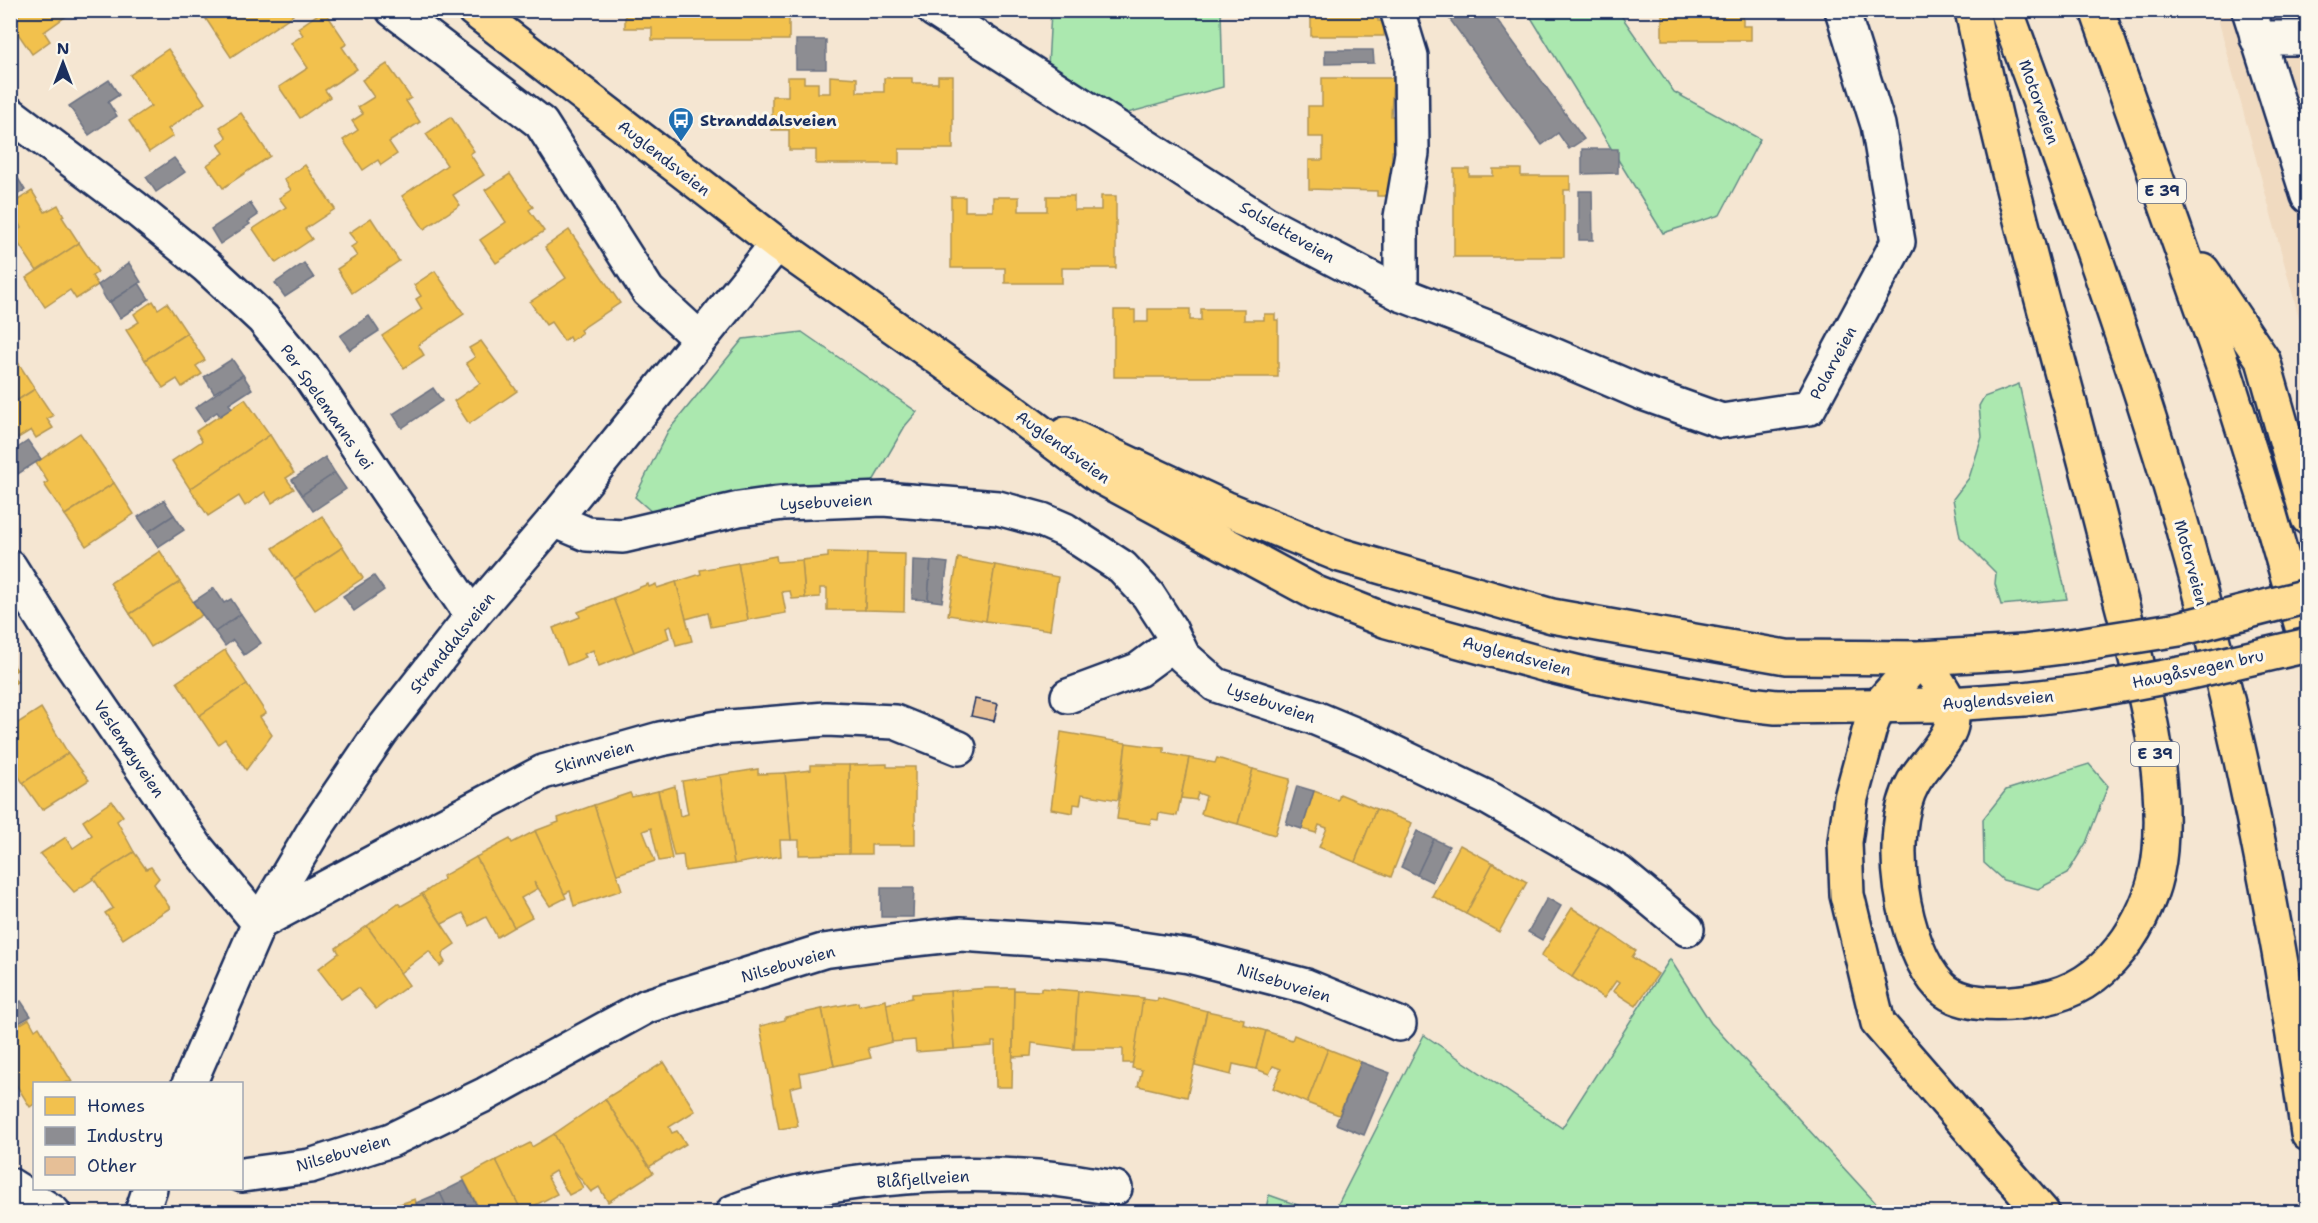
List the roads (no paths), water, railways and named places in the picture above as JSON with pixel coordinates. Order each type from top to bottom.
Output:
[{"type":"main road","name":"E 39","points":[[1951,704],[1951,728],[1911,786],[1900,823],[1898,858],[1905,914],[1926,965],[1943,990],[1987,1003],[2023,1002],[2058,995],[2078,986],[2120,949],[2149,902],[2160,852],[2159,784],[2144,694],[2096,500],[1996,127],[1972,10]]},
{"type":"main road","name":"Motorveien","points":[[2006,10],[2095,255],[2182,527],[2227,701],[2256,836],[2295,1043],[2307,1134]]},
{"type":"main road","name":"E 39","points":[[2097,10],[2177,234],[2268,508],[2307,647]]},
{"type":"main road","name":"Auglendsveien","points":[[487,14],[777,244],[1003,404],[1099,477],[1316,593],[1387,621],[1543,664],[1592,676],[1740,703],[1776,707],[1951,704],[2088,691]]},
{"type":"main road","name":"E 39","points":[[2177,234],[2263,360],[2307,518]]},
{"type":"main road","name":"Auglendsveien","points":[[1003,404],[1226,508],[1340,555],[1552,616],[1786,657],[1921,658],[2023,652],[2179,629],[2307,596]]},
{"type":"main road","name":"Haugåsvegen bru","points":[[2088,691],[2307,647]]},
{"type":"main road","points":[[1951,704],[1921,658],[1878,706],[1851,798],[1845,842],[1847,895],[1878,1023],[2042,1212]]},
{"type":"street","points":[[393,10],[541,123],[648,291],[699,338]]},
{"type":"street","name":"Solsletteveien","points":[[934,10],[1265,223],[1401,294]]},
{"type":"street","points":[[1397,10],[1411,56],[1412,153],[1401,217],[1401,294]]},
{"type":"street","name":"Polarveien","points":[[1401,294],[1502,333],[1640,392],[1722,421],[1809,408],[1898,242],[1878,125],[1842,10]]},
{"type":"street","points":[[2253,24],[2307,38]]},
{"type":"street","points":[[2253,24],[2307,196]]},
{"type":"street","name":"Per Spelemanns vei","points":[[10,114],[135,208],[206,266],[263,319],[307,372],[472,616]]},
{"type":"street","name":"Stranddalsveien","points":[[189,1082],[259,923],[315,829],[381,732],[472,616],[554,520],[777,244]]},
{"type":"street","name":"Lysebuveien","points":[[554,520],[587,534],[623,536],[739,509],[784,503],[883,499],[998,508],[1042,520],[1065,530],[1122,567],[1148,595],[1183,656],[1216,685],[1313,717],[1366,739],[1490,799],[1618,872],[1687,929]]},
{"type":"street","name":"Veslemøyveien","points":[[10,567],[69,661],[196,847],[259,923]]},
{"type":"street","points":[[1068,696],[1138,670],[1176,642]]},
{"type":"street","name":"Skinnveien","points":[[259,923],[543,772],[660,739],[718,728],[838,719],[895,722],[959,748]]},
{"type":"street","name":"Nilsebuveien","points":[[243,1175],[310,1166],[391,1140],[486,1094],[647,1006],[823,951],[898,941],[961,934],[1107,944],[1189,956],[1306,986],[1399,1024]]},
{"type":"street","name":"Blåfjellveien","points":[[733,1212],[808,1191],[921,1177],[1038,1177],[1115,1188]]},
{"type":"street","points":[[10,1185],[53,1212]]},
{"type":"street","points":[[142,1212],[149,1190]]},
{"type":"place","name":"Stranddalsveien","points":[[681,143]]}]
